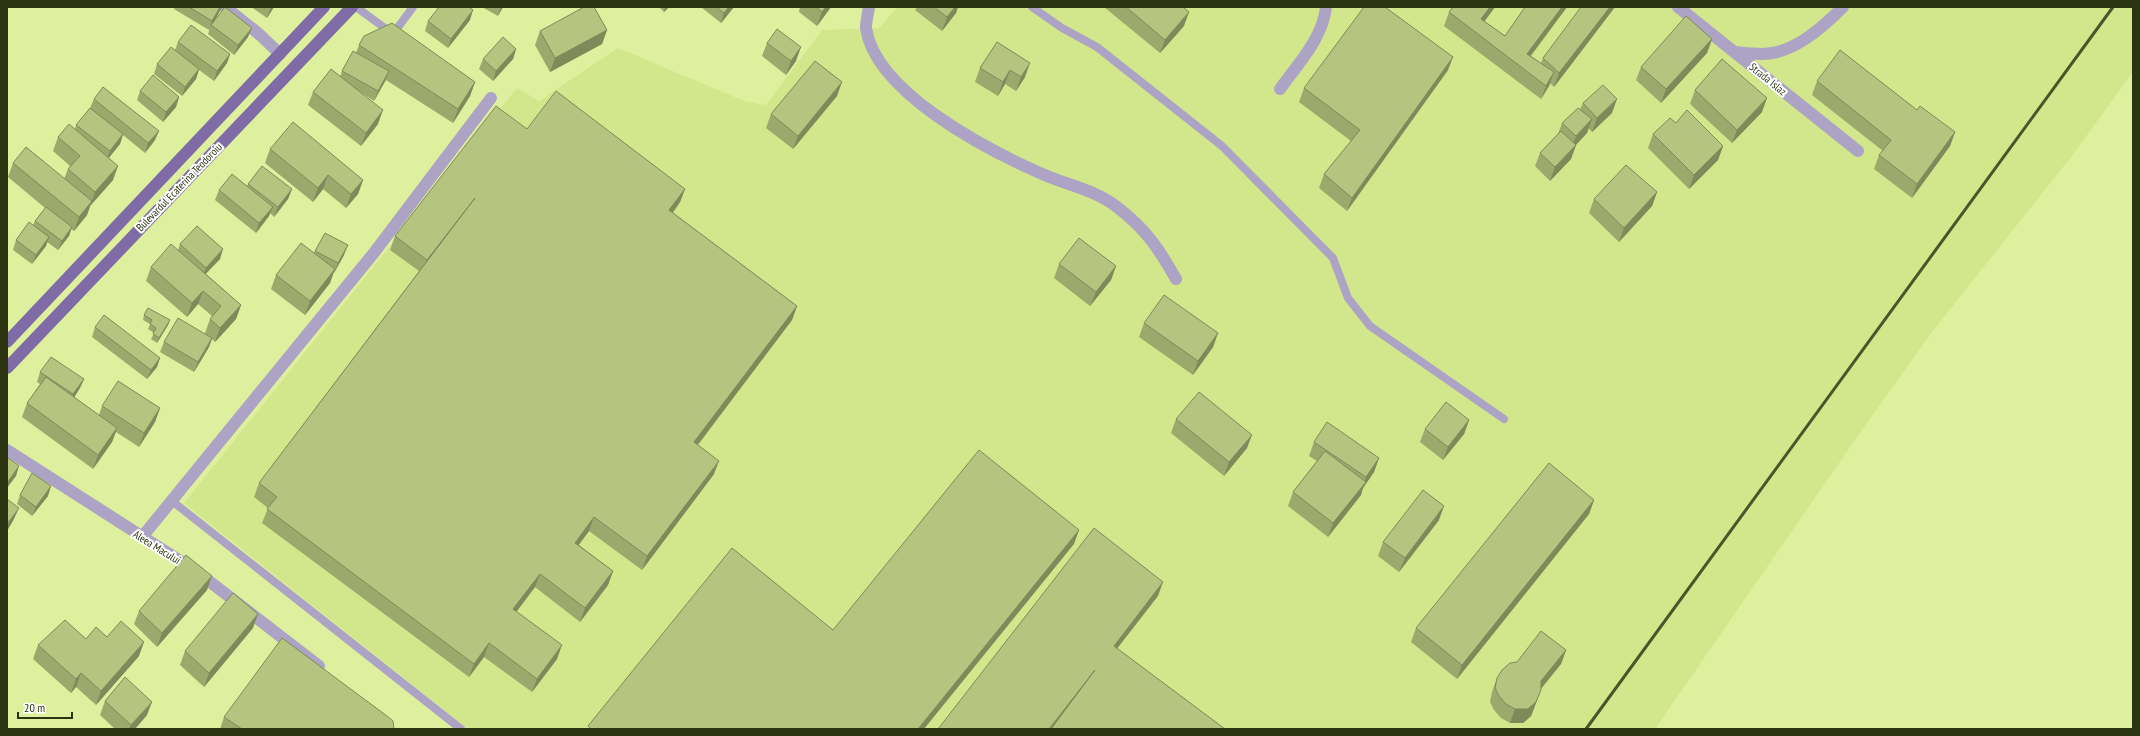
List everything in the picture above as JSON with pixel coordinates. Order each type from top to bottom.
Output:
[{"type":"main road","name":"Bulevardul Ecaterina Teodoroiu","points":[[7,342],[324,7]]},
{"type":"main road","name":"Bulevardul Ecaterina Teodoroiu","points":[[7,368],[352,7]]},
{"type":"street","points":[[225,7],[259,34],[280,54]]},
{"type":"street","points":[[869,7],[866,27],[871,46],[880,64],[942,122],[979,144],[1041,174],[1083,188],[1116,206],[1156,244],[1176,279]]},
{"type":"street","points":[[1280,89],[1309,49],[1324,18],[1326,7]]},
{"type":"street","name":"Strada Islaz","points":[[1678,7],[1858,151]]},
{"type":"street","points":[[1734,52],[1763,54],[1789,48],[1816,31],[1843,7]]},
{"type":"street","points":[[142,537],[373,254],[491,98]]},
{"type":"street","name":"Aleea Macului","points":[[7,450],[196,572],[330,675]]},
{"type":"lane","points":[[356,7],[393,34],[413,7]]},
{"type":"lane","points":[[1032,7],[1062,28],[1097,47],[1222,146],[1333,258],[1348,298],[1370,326],[1504,419]]},
{"type":"lane","points":[[172,501],[461,729]]},
{"type":"shaded area","points":[[897,7],[2133,7],[2133,72],[2071,157],[1932,332],[1866,424],[1655,729],[468,729],[184,503],[517,88],[539,101],[618,48],[744,101],[766,105],[822,30],[879,28]]},
{"type":"building","points":[[189,7],[220,7],[212,21]]},
{"type":"building","points":[[225,7],[252,28],[238,45],[211,25]]},
{"type":"building","points":[[439,7],[469,7],[473,10],[451,39],[428,21]]},
{"type":"building","points":[[584,7],[594,7],[607,30],[555,58],[540,31]]},
{"type":"building","points":[[716,7],[729,7],[724,13]]},
{"type":"building","points":[[816,7],[826,7],[822,12]]},
{"type":"building","points":[[934,7],[955,7],[947,17]]},
{"type":"building","points":[[1126,7],[1183,7],[1189,12],[1165,40]]},
{"type":"building","points":[[1364,7],[1385,7],[1453,57],[1352,198],[1324,174],[1360,130],[1304,88]]},
{"type":"building","points":[[1453,7],[1490,7],[1481,19],[1505,36],[1525,7],[1562,7],[1527,54],[1554,72],[1546,86],[1449,12]]},
{"type":"building","points":[[1581,7],[1610,7],[1559,73],[1543,58]]},
{"type":"building","points":[[1686,16],[1712,39],[1666,89],[1641,67]]},
{"type":"building","points":[[392,23],[475,82],[458,109],[359,45],[364,36]]},
{"type":"building","points":[[191,25],[230,54],[217,71],[178,42]]},
{"type":"building","points":[[777,29],[801,47],[791,61],[767,43]]},
{"type":"building","points":[[503,37],[516,49],[496,71],[483,59]]},
{"type":"building","points":[[997,42],[1030,63],[1021,77],[1010,70],[1003,82],[980,68]]},
{"type":"building","points":[[171,47],[199,69],[185,87],[157,64]]},
{"type":"building","points":[[1840,50],[1917,110],[1920,106],[1955,132],[1917,184],[1879,155],[1891,140],[1817,81]]},
{"type":"building","points":[[353,51],[389,71],[378,91],[342,71]]},
{"type":"building","points":[[1722,59],[1767,98],[1737,130],[1695,90]]},
{"type":"building","points":[[815,61],[842,82],[798,136],[771,114]]},
{"type":"building","points":[[331,69],[383,110],[366,133],[313,92]]},
{"type":"building","points":[[153,75],[179,97],[166,112],[140,91]]},
{"type":"building","points":[[1603,85],[1617,99],[1597,118],[1583,103]]},
{"type":"building","points":[[103,87],[159,131],[148,143],[94,99]]},
{"type":"building","points":[[556,91],[685,189],[669,210],[797,306],[694,442],[719,461],[647,556],[594,517],[575,543],[613,571],[585,608],[540,574],[513,609],[562,645],[537,679],[489,643],[474,664],[267,509],[277,497],[259,483],[475,198],[427,260],[395,236],[496,106],[527,129]]},
{"type":"building","points":[[90,108],[123,134],[110,151],[76,125]]},
{"type":"building","points":[[1578,108],[1592,119],[1576,136],[1562,123]]},
{"type":"building","points":[[1687,110],[1723,146],[1694,175],[1653,134],[1670,118],[1676,123]]},
{"type":"building","points":[[293,122],[363,180],[351,194],[328,175],[318,188],[270,149]]},
{"type":"building","points":[[69,124],[118,166],[95,192],[68,169],[80,156],[58,137]]},
{"type":"building","points":[[1561,131],[1576,145],[1555,167],[1540,153]]},
{"type":"building","points":[[26,147],[92,201],[79,217],[13,163]]},
{"type":"building","points":[[1626,165],[1657,192],[1624,228],[1594,199]]},
{"type":"building","points":[[262,166],[292,189],[278,207],[248,184]]},
{"type":"building","points":[[232,174],[273,207],[259,223],[219,190]]},
{"type":"building","points":[[46,207],[72,227],[62,241],[35,221]]},
{"type":"building","points":[[29,222],[49,237],[36,255],[16,240]]},
{"type":"building","points":[[197,226],[223,249],[206,268],[180,244]]},
{"type":"building","points":[[325,233],[348,245],[338,263],[315,251]]},
{"type":"building","points":[[1079,238],[1116,266],[1096,292],[1059,264]]},
{"type":"building","points":[[301,243],[335,269],[310,301],[276,275]]},
{"type":"building","points":[[171,244],[241,305],[220,328],[210,319],[221,306],[203,291],[192,303],[151,267]]},
{"type":"building","points":[[1164,295],[1218,333],[1198,361],[1144,323]]},
{"type":"building","points":[[148,308],[170,320],[159,338],[153,334],[156,328],[150,324],[152,320],[144,315]]},
{"type":"building","points":[[104,315],[160,358],[151,370],[95,327]]},
{"type":"building","points":[[178,318],[212,338],[198,362],[164,342]]},
{"type":"building","points":[[51,357],[84,379],[73,394],[40,372]]},
{"type":"building","points":[[46,377],[117,428],[98,455],[27,403]]},
{"type":"building","points":[[118,381],[160,408],[144,433],[102,406]]},
{"type":"building","points":[[1199,392],[1252,435],[1229,462],[1176,419]]},
{"type":"building","points":[[1446,402],[1469,420],[1448,447],[1425,429]]},
{"type":"building","points":[[1327,422],[1379,458],[1366,477],[1314,442]]},
{"type":"building","points":[[979,450],[1079,530],[918,729],[591,729],[588,726],[732,548],[833,630]]},
{"type":"building","points":[[1325,451],[1366,482],[1333,523],[1293,492]]},
{"type":"building","points":[[7,457],[19,466],[7,483]]},
{"type":"building","points":[[1549,463],[1594,500],[1462,665],[1416,628]]},
{"type":"building","points":[[32,473],[51,486],[36,507],[20,495]]},
{"type":"building","points":[[1423,490],[1444,506],[1405,558],[1383,542]]},
{"type":"building","points":[[7,499],[19,508],[7,524]]},
{"type":"building","points":[[1094,528],[1163,582],[1114,646],[1225,729],[1051,729],[1095,670],[1049,729],[938,729]]},
{"type":"building","points":[[186,555],[212,576],[162,633],[139,611]]},
{"type":"building","points":[[233,593],[258,614],[209,673],[185,651]]},
{"type":"building","points":[[65,620],[86,639],[96,627],[107,637],[121,621],[144,642],[101,691],[81,673],[76,679],[38,645]]},
{"type":"building","points":[[1541,631],[1566,650],[1541,681],[1541,690],[1536,702],[1528,709],[1515,709],[1506,704],[1499,696],[1495,688],[1497,678],[1502,670],[1510,663],[1517,662]]},
{"type":"building","points":[[282,638],[387,716],[393,721],[394,729],[242,729],[224,717]]},
{"type":"building","points":[[125,677],[152,702],[131,725],[105,701]]},
{"type":"railway","points":[[1586,729],[2113,7]]}]
